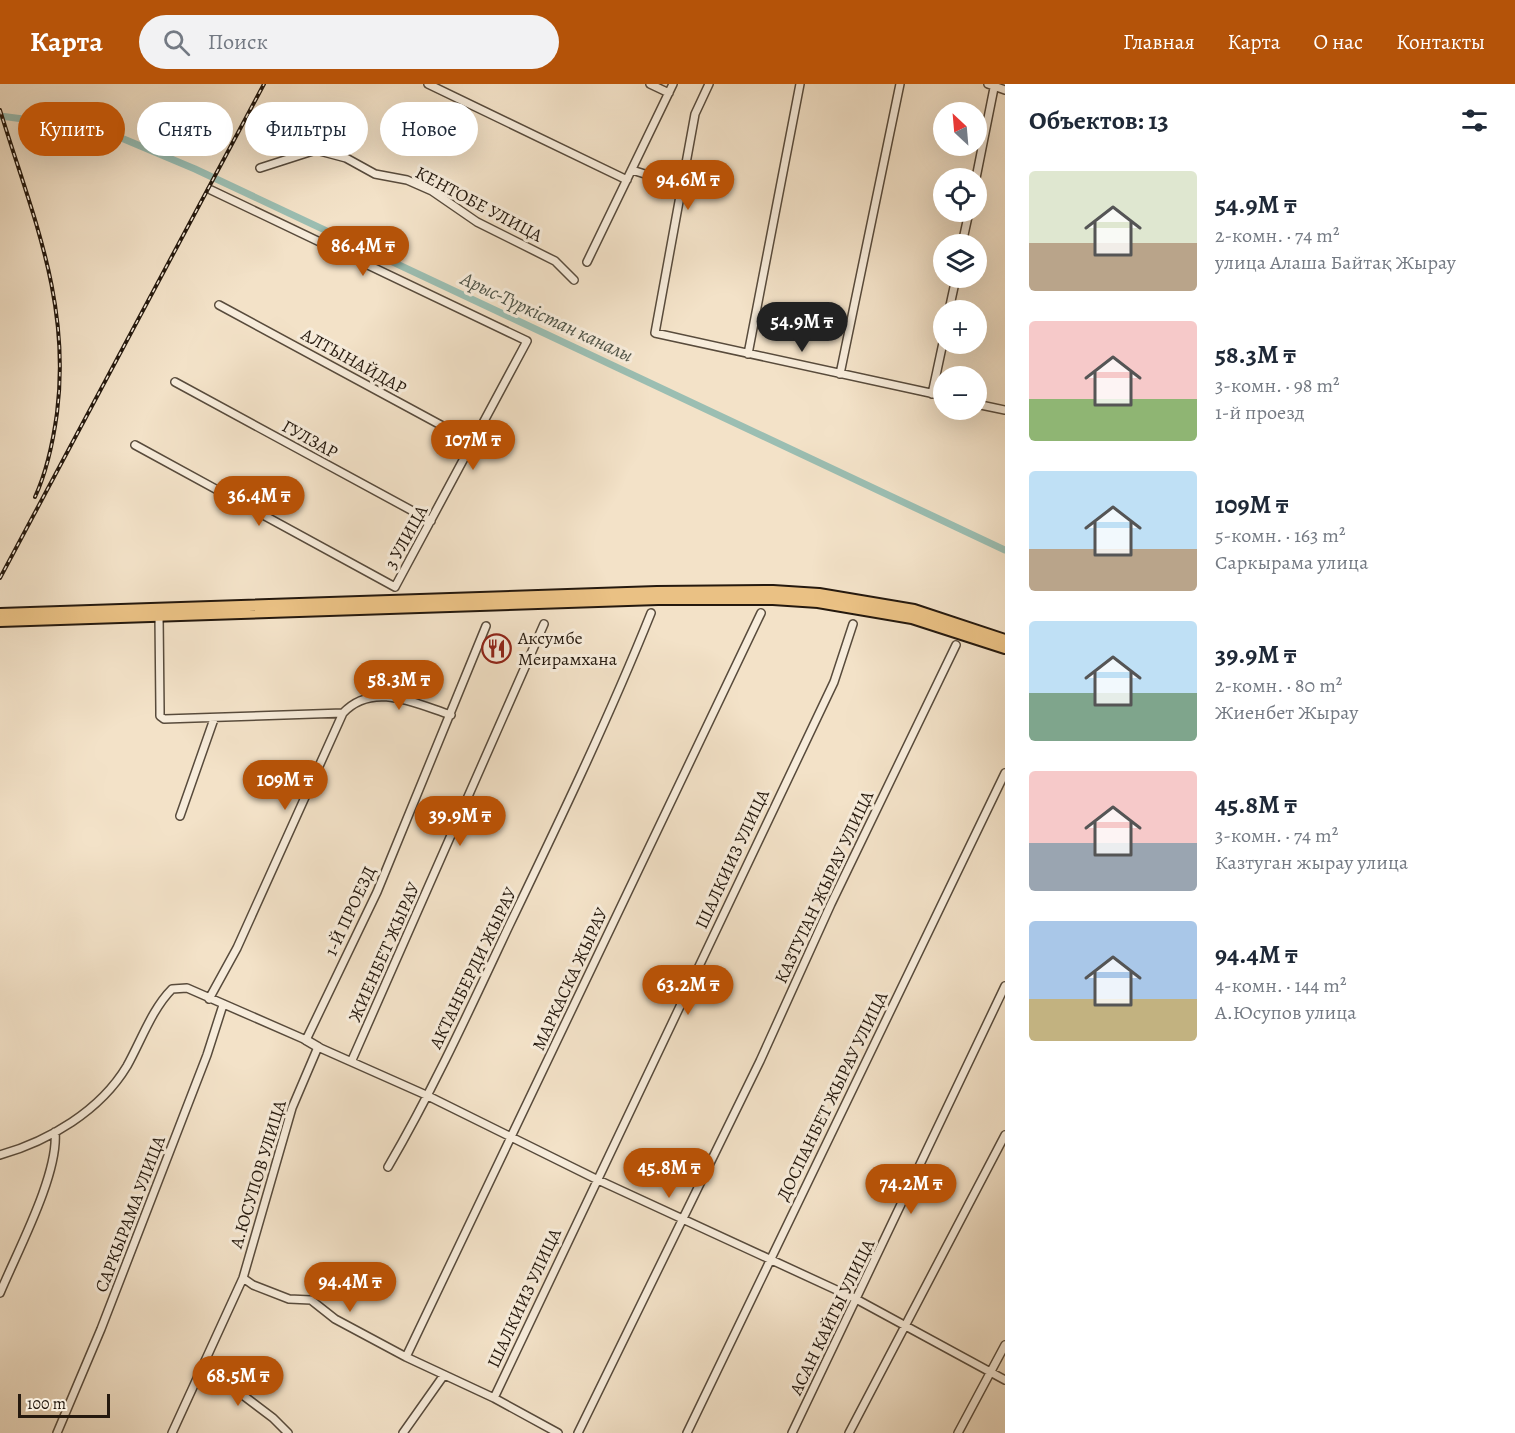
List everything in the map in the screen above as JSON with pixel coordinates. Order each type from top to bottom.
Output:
[{"type":"highway","points":[[0,614],[646,592],[773,591],[830,596],[914,610],[1005,640]]},
{"type":"highway","points":[[0,621],[668,599],[772,599],[818,602],[912,618],[1005,648]]},
{"type":"street","points":[[428,84],[627,180]]},
{"type":"street","points":[[650,84],[669,93]]},
{"type":"street","points":[[587,262],[673,84]]},
{"type":"street","points":[[709,84],[695,114],[680,185],[655,333],[932,394],[941,354]]},
{"type":"street","points":[[748,354],[800,84]]},
{"type":"street","points":[[840,374],[900,84]]},
{"type":"street","points":[[978,168],[991,86],[1005,90]]},
{"type":"street","name":"КЕНТОБЕ УЛИЦА","points":[[260,168],[316,150],[346,158],[375,174],[407,180],[432,191],[477,222],[555,261],[574,280]]},
{"type":"street","points":[[632,170],[680,185]]},
{"type":"street","name":"3 УЛИЦА","points":[[135,446],[395,587],[474,443],[526,341],[211,190]]},
{"type":"street","name":"АЛТЫНАЙДАР","points":[[219,305],[474,443]]},
{"type":"street","name":"ГУЛЗАР","points":[[175,382],[431,521]]},
{"type":"street","points":[[987,406],[1005,410]]},
{"type":"street","name":"АКТАНБЕРДИ ЖЫРАУ","points":[[388,1167],[420,1111],[550,841],[617,697],[651,613]]},
{"type":"street","name":"МАРКАСКА ЖЫРАУ","points":[[406,1357],[761,613]]},
{"type":"street","points":[[159,616],[160,716],[165,719],[343,713]]},
{"type":"street","name":"ЖИЕНБЕТ ЖЫРАУ","points":[[352,1060],[544,624]]},
{"type":"street","name":"ШАЛКИИЗ УЛИЦА","points":[[494,1398],[596,1179],[834,682],[853,624]]},
{"type":"street","name":"1-Й ПРОЕЗД","points":[[306,1040],[377,892],[486,626]]},
{"type":"street","name":"КАЗТУГАН ЖЫРАУ УЛИЦА","points":[[578,1433],[669,1250],[681,1218],[760,1061],[831,904],[956,645]]},
{"type":"street","points":[[209,999],[237,948],[343,713],[352,703],[361,699],[394,696],[451,715]]},
{"type":"street","points":[[180,816],[214,719]]},
{"type":"street","name":"ДОСПАНБЕТ ЖЫРАУ УЛИЦА","points":[[687,1433],[1005,772]]},
{"type":"street","name":"АСАН КАЙГЫ УЛИЦА","points":[[792,1433],[1005,986]]},
{"type":"street","points":[[0,1155],[32,1145],[56,1132],[97,1101],[125,1069],[172,990],[187,988],[352,1060],[596,1179],[856,1299],[1005,1380]]},
{"type":"street","name":"САРКЫРАМА УЛИЦА","points":[[57,1432],[105,1318],[207,1055],[223,1005]]},
{"type":"street","name":"А.ЮСУПОВ УЛИЦА","points":[[172,1433],[243,1278],[292,1108],[318,1047]]},
{"type":"street","points":[[0,1293],[46,1181],[55,1154],[56,1132]]},
{"type":"street","points":[[849,1433],[1005,1135]]},
{"type":"street","points":[[243,1278],[253,1285],[289,1299],[311,1300],[335,1319],[406,1357],[494,1398],[542,1429],[558,1433]]},
{"type":"street","points":[[958,1433],[1005,1345]]},
{"type":"street","points":[[203,1365],[273,1418],[288,1433]]},
{"type":"street","points":[[403,1433],[444,1375]]},
{"type":"waterway","name":"Арыс-Түркістан каналы","points":[[0,116],[100,129],[195,169],[1005,550]]},
{"type":"railway","points":[[0,578],[264,84]]},
{"type":"railway","points":[[0,110],[46,259],[54,296],[58,333],[60,372],[54,435],[35,497]]},
{"type":"place","name":"Аксумбе Меирамхана","points":[[497,648]]}]
